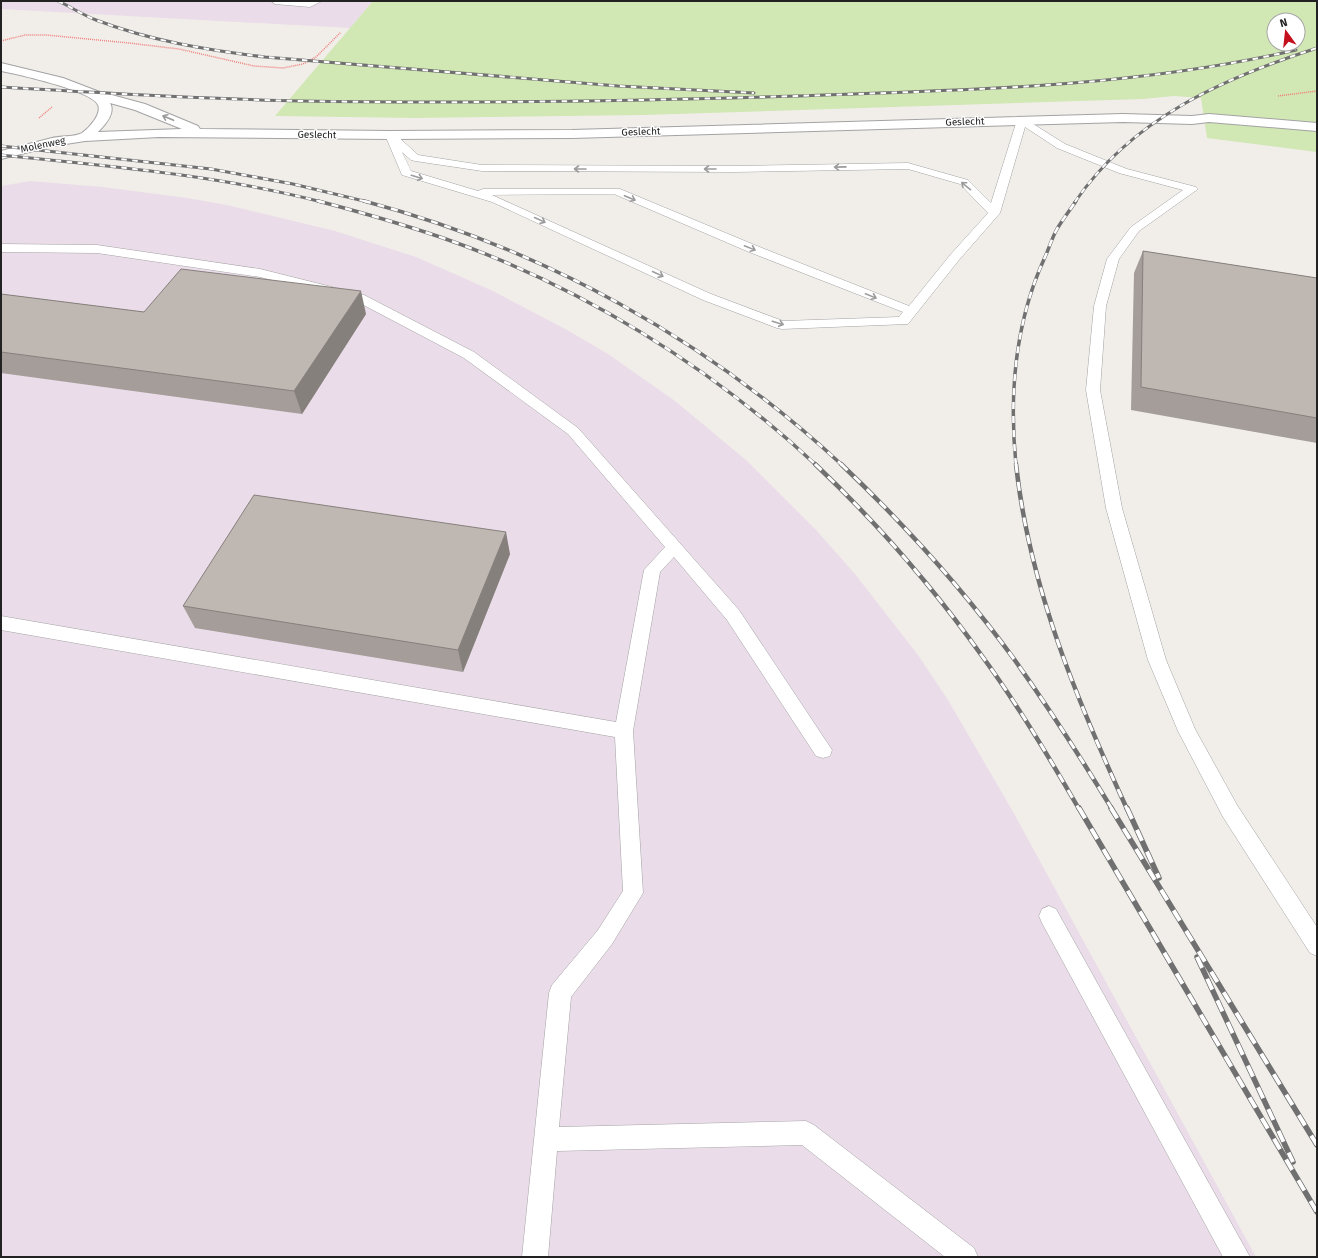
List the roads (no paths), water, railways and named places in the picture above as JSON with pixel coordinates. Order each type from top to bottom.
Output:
[{"type":"street","name":"Geslecht","points":[[1,68],[63,83],[96,95],[140,107],[204,133],[390,135],[611,133],[1022,120],[1137,118],[1192,120],[1209,118],[1317,127]]},
{"type":"street","points":[[85,138],[106,110],[102,99],[96,95]]},
{"type":"street","name":"Geslecht","points":[[1192,120],[1214,126],[1317,138]]},
{"type":"street","name":"Molenweg","points":[[1,155],[53,142],[85,138],[130,134],[204,133]]},
{"type":"lane","points":[[275,1],[310,4],[318,1]]},
{"type":"lane","points":[[390,135],[406,173],[496,200],[707,297],[782,325],[902,321],[994,213],[1022,120],[1061,146],[1123,171],[1192,189],[1135,229],[1113,258],[1100,306],[1093,390],[1094,397],[1114,508],[1157,660],[1186,731],[1227,804],[1317,946]]},
{"type":"lane","points":[[390,135],[415,158],[482,168],[908,166],[964,182],[994,213]]},
{"type":"lane","points":[[467,192],[616,191],[753,249],[910,311]]},
{"type":"lane","points":[[1,248],[97,249],[260,273],[360,298],[469,355],[573,430],[733,615],[823,750]]},
{"type":"lane","points":[[535,1257],[560,993],[605,937],[633,893],[624,730],[652,570],[674,547]]},
{"type":"lane","points":[[1,623],[624,730]]},
{"type":"lane","points":[[1049,916],[1236,1257]]},
{"type":"lane","points":[[546,1139],[806,1133],[965,1257]]},
{"type":"railway","points":[[58,1],[86,16],[137,34],[201,48],[265,57],[618,86],[754,93]]},
{"type":"railway","points":[[1075,202],[1098,172],[1124,147],[1152,124],[1182,105],[1215,88],[1248,73],[1317,48]]},
{"type":"railway","points":[[1,87],[226,99],[363,102],[549,102],[797,96],[985,89],[1110,80],[1234,63],[1286,52]]},
{"type":"railway","points":[[1,146],[211,169],[293,184],[365,201]]},
{"type":"railway","points":[[1,155],[162,172],[243,185],[320,202]]},
{"type":"railway","points":[[365,201],[431,221],[496,245],[558,272],[620,304],[678,339],[735,377],[790,419],[842,465]]},
{"type":"railway","points":[[1016,465],[1013,412],[1014,386],[1021,333],[1035,282],[1052,239],[1059,225],[1076,201]]},
{"type":"railway","points":[[320,202],[381,218],[443,238],[494,257],[593,305],[641,332],[688,362],[775,429],[816,465]]},
{"type":"railway","points":[[815,464],[882,532],[944,605],[1021,712],[1079,809]]},
{"type":"railway","points":[[1016,464],[1022,509],[1044,598],[1073,684],[1127,809]]},
{"type":"railway","points":[[842,465],[932,558],[995,633],[1077,752],[1112,809]]},
{"type":"railway","points":[[1079,808],[1317,1212]]},
{"type":"railway","points":[[1111,808],[1317,1145]]},
{"type":"railway","points":[[1127,808],[1159,878]]},
{"type":"railway","points":[[1197,957],[1293,1162]]}]
